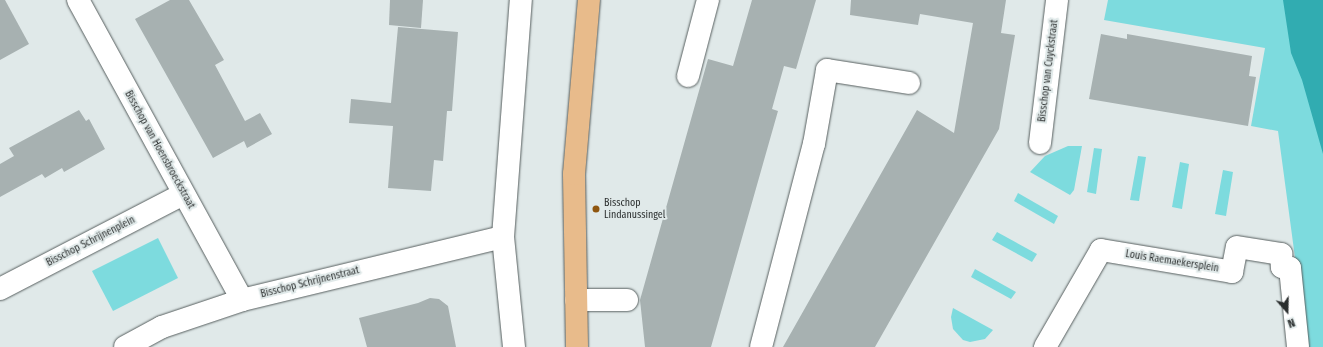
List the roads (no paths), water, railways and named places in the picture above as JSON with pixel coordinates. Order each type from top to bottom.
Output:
[{"type":"main road","points":[[577,347],[574,174],[589,0]]},
{"type":"street","name":"Bisschop van Hoensbroeckstraat","points":[[78,0],[242,300]]},
{"type":"street","points":[[514,347],[503,237],[522,0]]},
{"type":"street","points":[[688,76],[708,0]]},
{"type":"street","name":"Bisschop van Cuyckstraat","points":[[1040,143],[1057,0]]},
{"type":"street","points":[[761,347],[814,144],[827,70],[909,83]]},
{"type":"street","name":"Bisschop Schrijnenplein","points":[[0,289],[183,194]]},
{"type":"street","name":"Bisschop Schrijnenstraat","points":[[125,347],[162,327],[242,300],[503,237]]},
{"type":"street","name":"Louis Raemaekersplein","points":[[1045,347],[1101,250],[1232,272],[1237,247],[1281,254],[1282,267],[1290,268],[1298,347]]},
{"type":"street","points":[[576,300],[627,300]]},
{"type":"place","name":"Bisschop Lindanussingel","points":[[596,209]]}]
